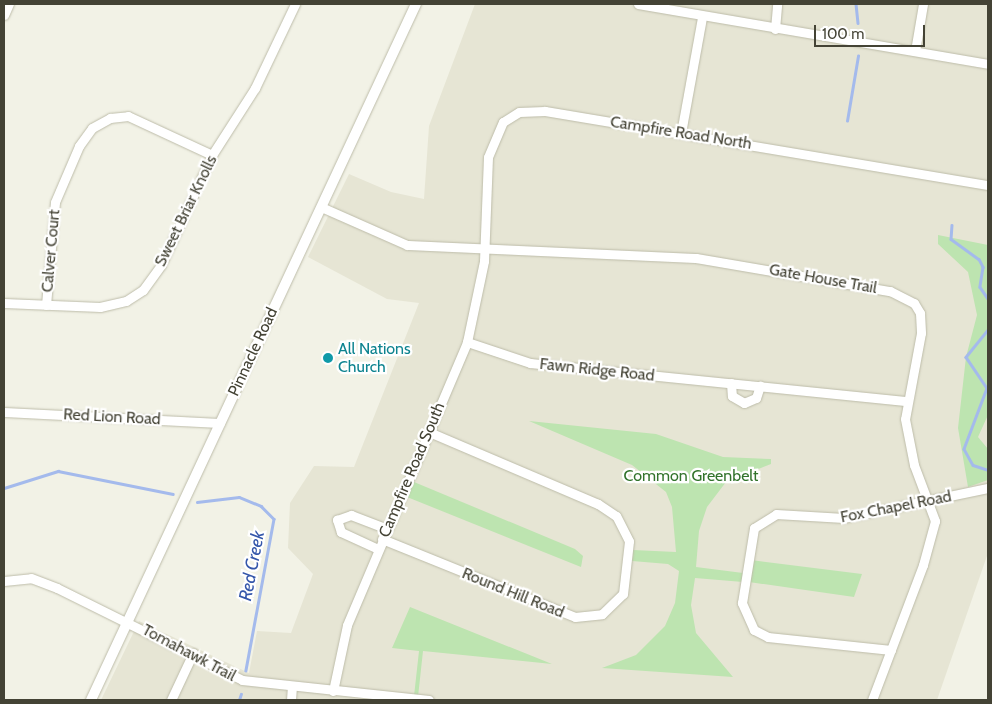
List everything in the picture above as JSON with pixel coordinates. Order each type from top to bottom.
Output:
[{"type":"street","name":"Sweet Briar Knolls","points":[[4,302],[109,306],[143,290],[161,265],[212,155],[255,88],[295,4]]},
{"type":"street","name":"Pinnacle Road","points":[[91,700],[416,4]]},
{"type":"street","points":[[638,4],[702,17],[988,64]]},
{"type":"street","points":[[775,29],[777,4]]},
{"type":"street","points":[[915,51],[923,4]]},
{"type":"street","points":[[681,133],[702,17]]},
{"type":"street","name":"Campfire Road North","points":[[484,248],[490,144],[498,126],[511,116],[545,111],[988,186]]},
{"type":"street","name":"Calver Court","points":[[46,304],[55,202],[79,146],[92,128],[110,118],[128,116],[212,155]]},
{"type":"street","name":"Gate House Trail","points":[[322,207],[396,243],[696,258],[900,294],[914,304],[922,324],[905,401],[910,448],[925,501],[933,513],[934,529],[872,700]]},
{"type":"street","name":"Campfire Road South","points":[[332,691],[341,642],[382,539],[467,342],[484,248]]},
{"type":"street","name":"Fawn Ridge Road","points":[[467,342],[530,363],[905,401]]},
{"type":"street","points":[[731,383],[732,396],[744,403],[756,398],[760,386]]},
{"type":"street","name":"Red Lion Road","points":[[4,412],[220,422]]},
{"type":"street","name":"Round Hill Road","points":[[382,539],[570,616],[602,614],[623,594],[629,541],[616,516],[429,432]]},
{"type":"street","name":"Fox Chapel Road","points":[[890,650],[768,637],[754,630],[742,603],[749,539],[759,522],[776,514],[834,519],[988,488]]},
{"type":"street","points":[[378,549],[341,532],[337,520],[351,515],[387,529]]},
{"type":"street","name":"Tomahawk Trail","points":[[4,581],[41,581],[193,653],[236,678],[292,687],[429,700]]},
{"type":"street","points":[[172,700],[193,653]]},
{"type":"street","points":[[291,700],[292,687]]},
{"type":"shaded area","points":[[475,4],[988,4],[988,553],[937,700],[101,700],[139,621],[249,673],[257,631],[291,633],[313,574],[288,548],[290,503],[314,466],[354,467],[419,303],[387,299],[308,257],[349,174],[391,192],[424,199],[429,126]]},
{"type":"green space","points":[[938,235],[988,245],[988,415],[978,437],[988,449],[988,480],[968,487],[958,428],[966,357],[977,315],[968,272],[938,244]]},
{"type":"green space","name":"Common Greenbelt","points":[[529,421],[656,434],[723,457],[771,459],[771,464],[726,482],[707,507],[699,531],[696,567],[743,573],[743,582],[695,578],[691,605],[696,633],[733,677],[602,668],[636,655],[665,626],[675,603],[679,571],[668,564],[632,561],[633,550],[676,552],[672,507],[666,492],[632,465]]},
{"type":"green space","points":[[414,482],[575,549],[583,556],[581,567],[407,497]]},
{"type":"green space","points":[[751,560],[862,574],[854,597],[749,582]]},
{"type":"green space","points":[[410,607],[552,664],[423,651],[418,697],[414,696],[419,651],[392,648]]},
{"type":"waterway","points":[[856,4],[858,23]]},
{"type":"waterway","points":[[847,121],[858,56]]},
{"type":"waterway","points":[[952,225],[951,239],[979,259],[983,267],[980,287],[988,299]]},
{"type":"waterway","points":[[988,330],[966,357],[987,388],[964,449],[973,465],[988,470]]},
{"type":"waterway","name":"Red Creek","points":[[4,488],[58,471],[173,494]]},
{"type":"waterway","name":"Red Creek","points":[[197,502],[239,497],[261,506],[274,519],[246,670]]},
{"type":"waterway","name":"Red Creek","points":[[239,700],[241,694]]},
{"type":"place","name":"All Nations Church","points":[[328,358]]}]
